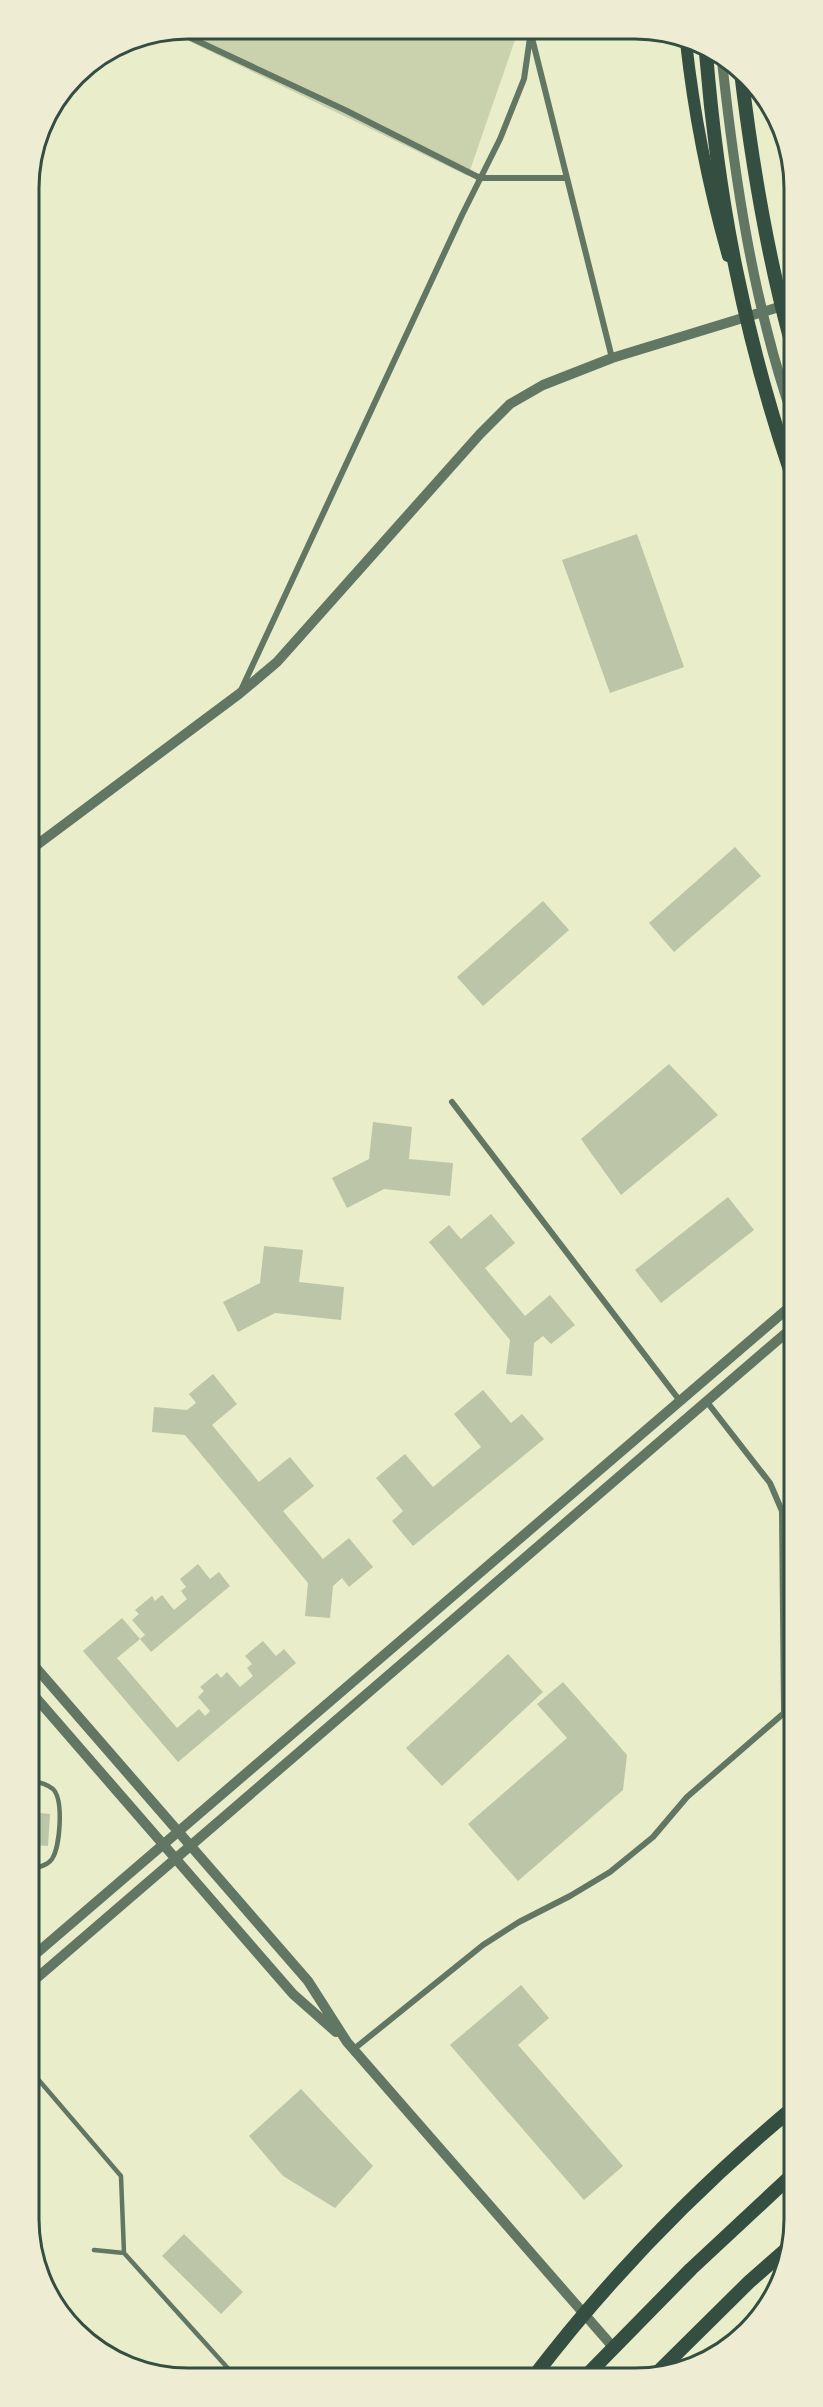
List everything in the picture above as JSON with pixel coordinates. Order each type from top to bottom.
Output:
[{"type":"main road","points":[[687,48],[706,171],[748,330],[784,449]]},
{"type":"main road","points":[[706,57],[720,179],[735,273],[748,330]]},
{"type":"main road","points":[[743,86],[755,182],[784,312]]},
{"type":"main road","points":[[541,2368],[591,2308],[680,2211],[784,2116]]},
{"type":"main road","points":[[594,2368],[691,2269],[784,2182]]},
{"type":"main road","points":[[665,2365],[748,2282],[779,2255]]},
{"type":"street","points":[[193,39],[345,110],[480,178],[567,177]]},
{"type":"street","points":[[239,694],[500,139],[524,79],[530,39]]},
{"type":"street","points":[[533,39],[612,358]]},
{"type":"street","points":[[723,68],[741,204],[762,311],[784,387]]},
{"type":"street","points":[[39,843],[239,694],[277,662],[473,442],[510,404],[543,385],[612,358],[784,305]]},
{"type":"street","points":[[452,1102],[680,1401]]},
{"type":"street","points":[[39,1951],[784,1312]]},
{"type":"street","points":[[39,1976],[784,1335]]},
{"type":"street","points":[[351,2045],[483,1946],[519,1922],[610,1872],[653,1837],[687,1797],[784,1713],[782,1511],[770,1483],[707,1402]]},
{"type":"street","points":[[39,1671],[308,1981],[351,2045],[613,2347]]},
{"type":"street","points":[[39,1701],[293,1994],[351,2045]]},
{"type":"lane","points":[[39,1783],[53,1790],[61,1808],[53,1858],[47,1864],[39,1866]]},
{"type":"lane","points":[[39,2080],[121,2176],[124,2253],[227,2368]]},
{"type":"lane","points":[[94,2250],[124,2253]]},
{"type":"green space","points":[[185,39],[515,39],[468,176]]},
{"type":"building","points":[[637,534],[684,667],[610,693],[562,560]]},
{"type":"building","points":[[735,847],[761,876],[674,952],[649,923]]},
{"type":"building","points":[[543,901],[569,930],[483,1006],[457,977]]},
{"type":"building","points":[[669,1064],[718,1115],[621,1195],[581,1139]]},
{"type":"building","points":[[373,1122],[412,1127],[409,1159],[453,1163],[450,1196],[384,1189],[347,1208],[332,1178],[369,1159]]},
{"type":"building","points":[[728,1197],[754,1230],[661,1303],[635,1270]]},
{"type":"building","points":[[491,1214],[515,1243],[485,1268],[525,1316],[550,1295],[575,1325],[551,1344],[543,1336],[534,1343],[532,1376],[506,1374],[510,1340],[429,1242],[449,1225],[461,1239]]},
{"type":"building","points":[[264,1246],[303,1250],[299,1282],[344,1287],[341,1320],[275,1313],[238,1332],[223,1302],[260,1283]]},
{"type":"building","points":[[213,1374],[237,1404],[212,1425],[259,1482],[290,1457],[314,1486],[283,1511],[323,1559],[349,1538],[373,1567],[349,1587],[342,1578],[333,1586],[330,1618],[305,1616],[308,1583],[185,1435],[152,1432],[154,1407],[187,1410],[196,1403],[189,1394]]},
{"type":"building","points":[[483,1390],[511,1423],[522,1414],[544,1439],[413,1546],[392,1521],[403,1511],[376,1478],[405,1454],[433,1487],[481,1447],[454,1414]]},
{"type":"building","points":[[198,1564],[210,1579],[219,1572],[230,1586],[151,1652],[140,1639],[145,1635],[132,1620],[139,1614],[135,1610],[152,1596],[155,1601],[162,1595],[174,1610],[187,1599],[181,1591],[186,1587],[180,1579]]},
{"type":"building","points":[[122,1618],[140,1639],[117,1658],[177,1728],[199,1709],[205,1716],[210,1711],[198,1697],[204,1691],[200,1687],[217,1673],[221,1678],[227,1672],[240,1687],[253,1676],[247,1668],[252,1664],[245,1656],[263,1641],[276,1656],[284,1649],[296,1663],[178,1762],[83,1651]]},
{"type":"building","points":[[508,1654],[543,1692],[442,1786],[406,1748]]},
{"type":"building","points":[[563,1682],[627,1755],[623,1790],[518,1881],[468,1824],[567,1738],[537,1704]]},
{"type":"building","points":[[39,1813],[50,1814],[48,1846],[39,1845]]},
{"type":"building","points":[[521,1985],[549,2018],[518,2045],[623,2166],[584,2200],[450,2045]]},
{"type":"building","points":[[301,2089],[373,2166],[335,2208],[283,2176],[249,2136]]},
{"type":"building","points":[[184,2234],[243,2292],[221,2314],[162,2256]]}]
